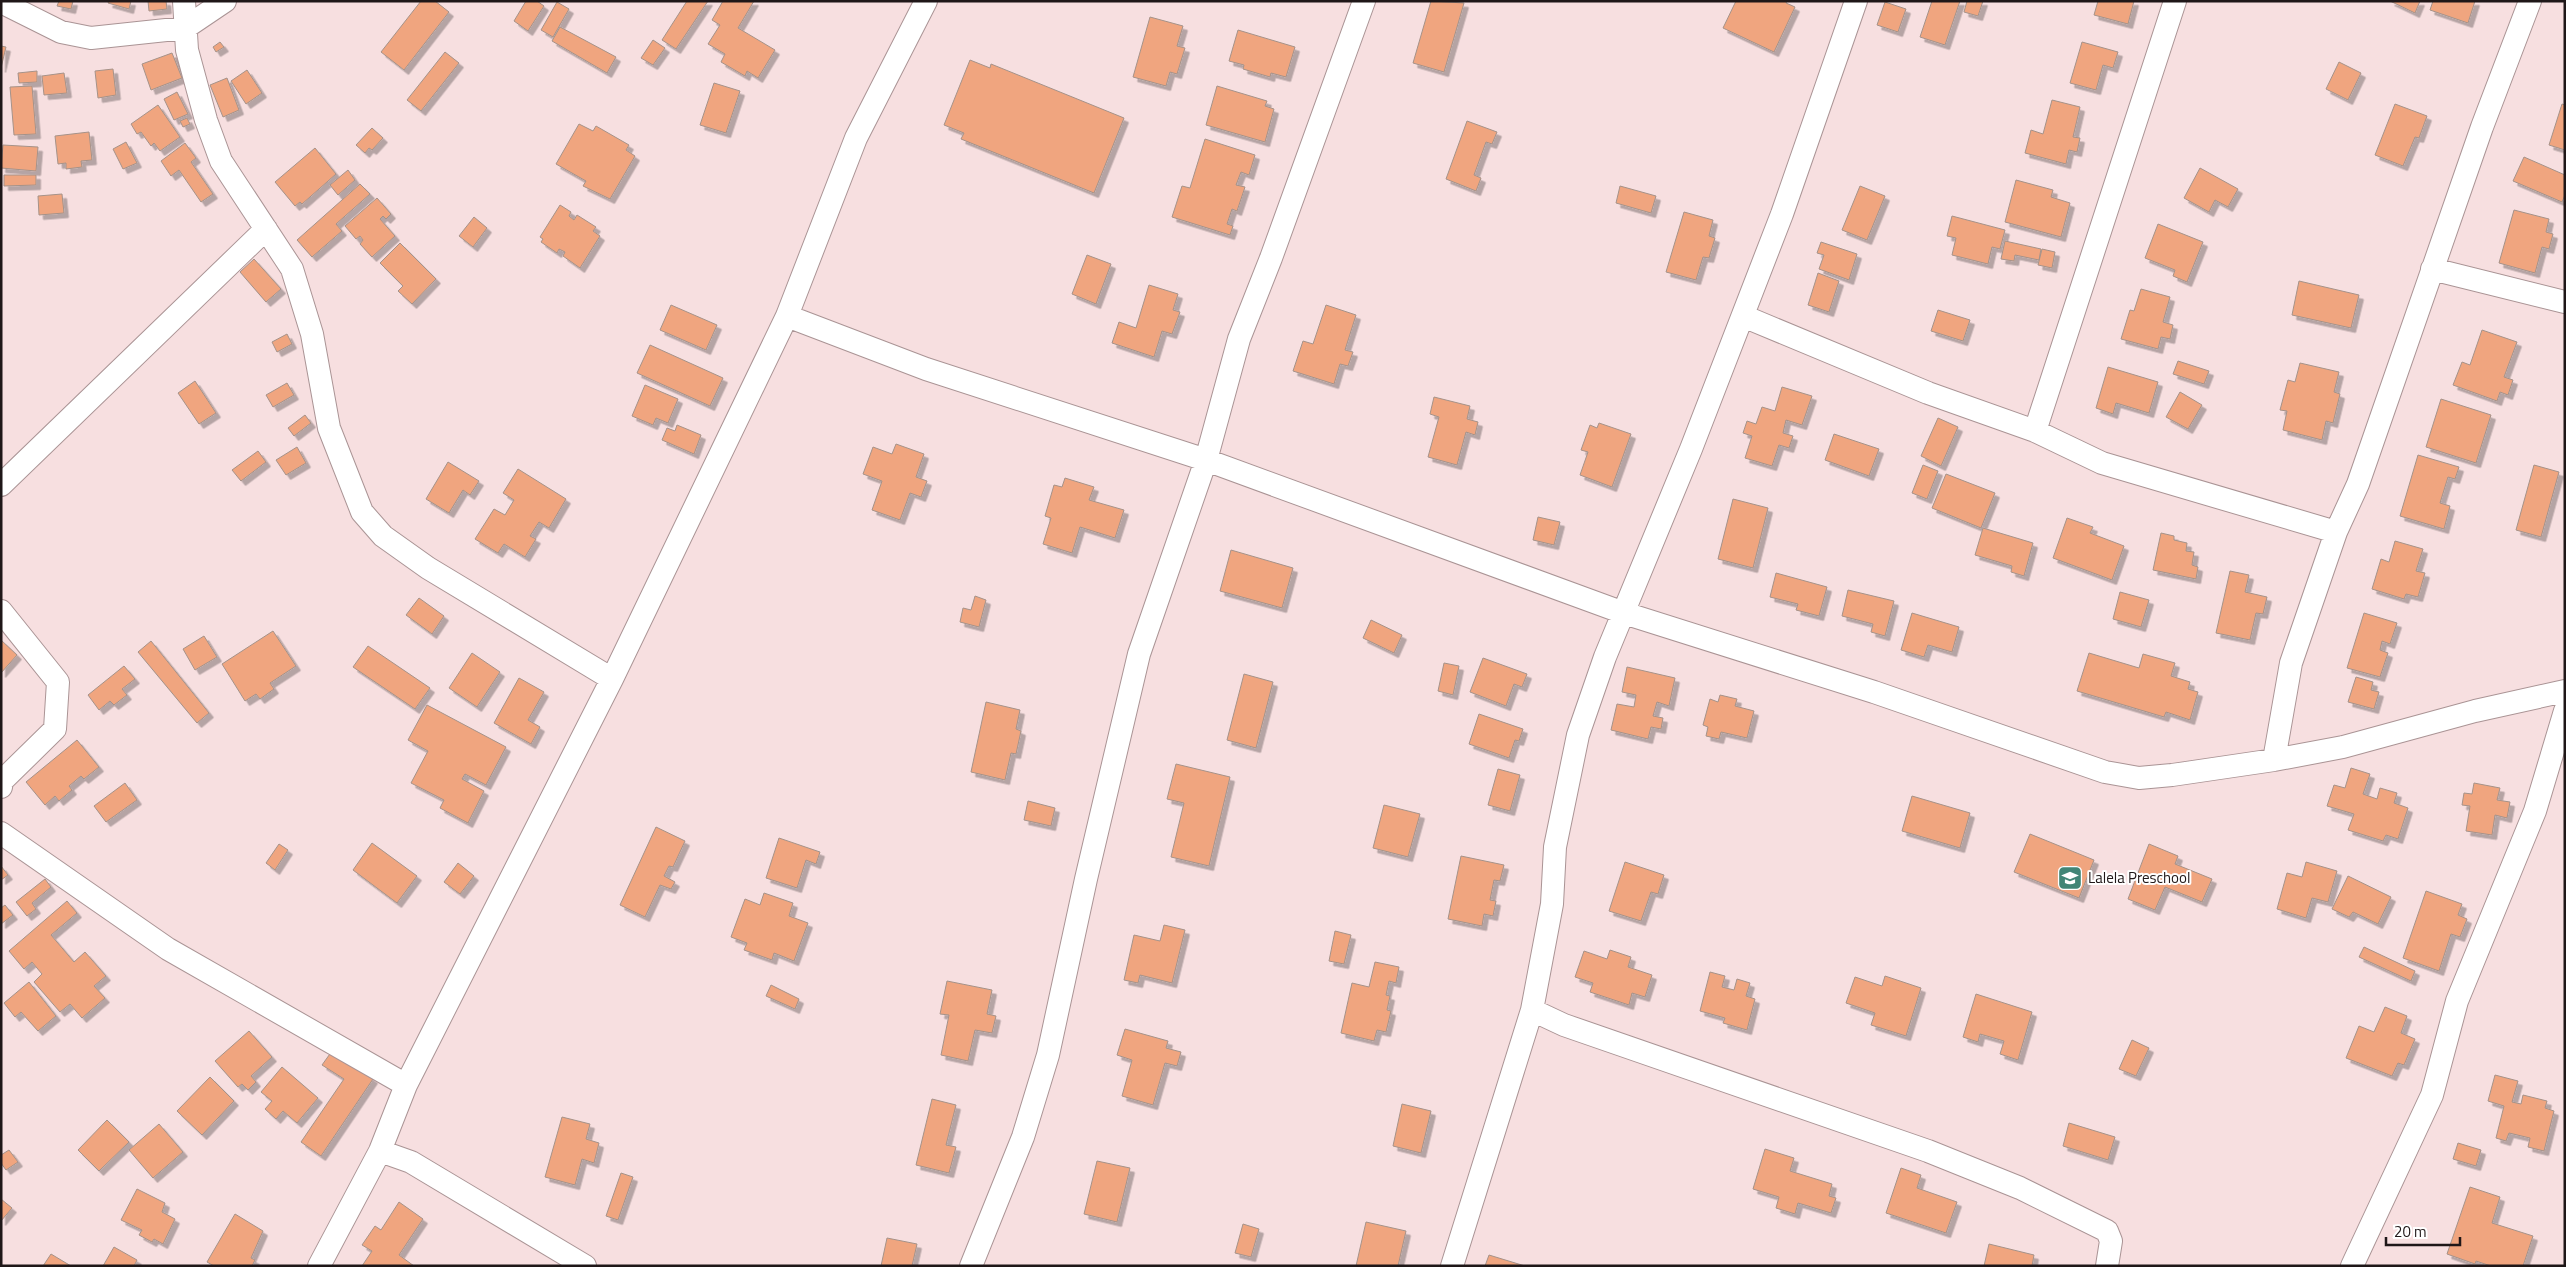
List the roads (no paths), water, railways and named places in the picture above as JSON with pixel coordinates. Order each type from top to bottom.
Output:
[{"type":"street","points":[[184,1],[187,50],[206,120],[221,161],[292,269],[312,334],[329,428],[362,512],[383,536],[428,568],[612,679]]},
{"type":"street","points":[[1,2],[61,32],[91,38],[143,34],[185,28],[225,1]]},
{"type":"street","points":[[319,1266],[380,1151],[406,1085],[612,679],[787,316],[856,138],[926,1]]},
{"type":"street","points":[[971,1266],[1023,1137],[1048,1056],[1086,879],[1139,654],[1206,460],[1239,339],[1271,258],[1364,1]]},
{"type":"street","points":[[1452,1266],[1532,1010],[1552,904],[1556,847],[1578,735],[1605,657],[1743,316],[1782,214],[1856,1]]},
{"type":"street","points":[[2035,431],[2175,1]]},
{"type":"street","points":[[2274,760],[2291,663],[2336,532],[2358,484],[2482,127],[2530,1]]},
{"type":"street","points":[[1,485],[266,229]]},
{"type":"street","points":[[2432,269],[2565,302]]},
{"type":"street","points":[[787,316],[926,369],[1206,460],[1624,613],[1874,692],[2105,772],[2139,778],[2172,775],[2343,748],[2475,711],[2565,691]]},
{"type":"street","points":[[1743,316],[1928,393],[2035,431],[2102,463],[2336,532]]},
{"type":"street","points":[[1,611],[58,682],[55,729],[2,781],[1,787]]},
{"type":"street","points":[[2352,1266],[2432,1095],[2457,1001],[2535,811],[2565,711]]},
{"type":"street","points":[[1,833],[168,949],[406,1085]]},
{"type":"street","points":[[1532,1010],[1564,1025],[1928,1151],[2020,1188],[2107,1231],[2111,1241],[2107,1266]]},
{"type":"street","points":[[380,1151],[411,1162],[584,1266]]},
{"type":"place","name":"Lalela Preschool","points":[[2070,878]]}]
